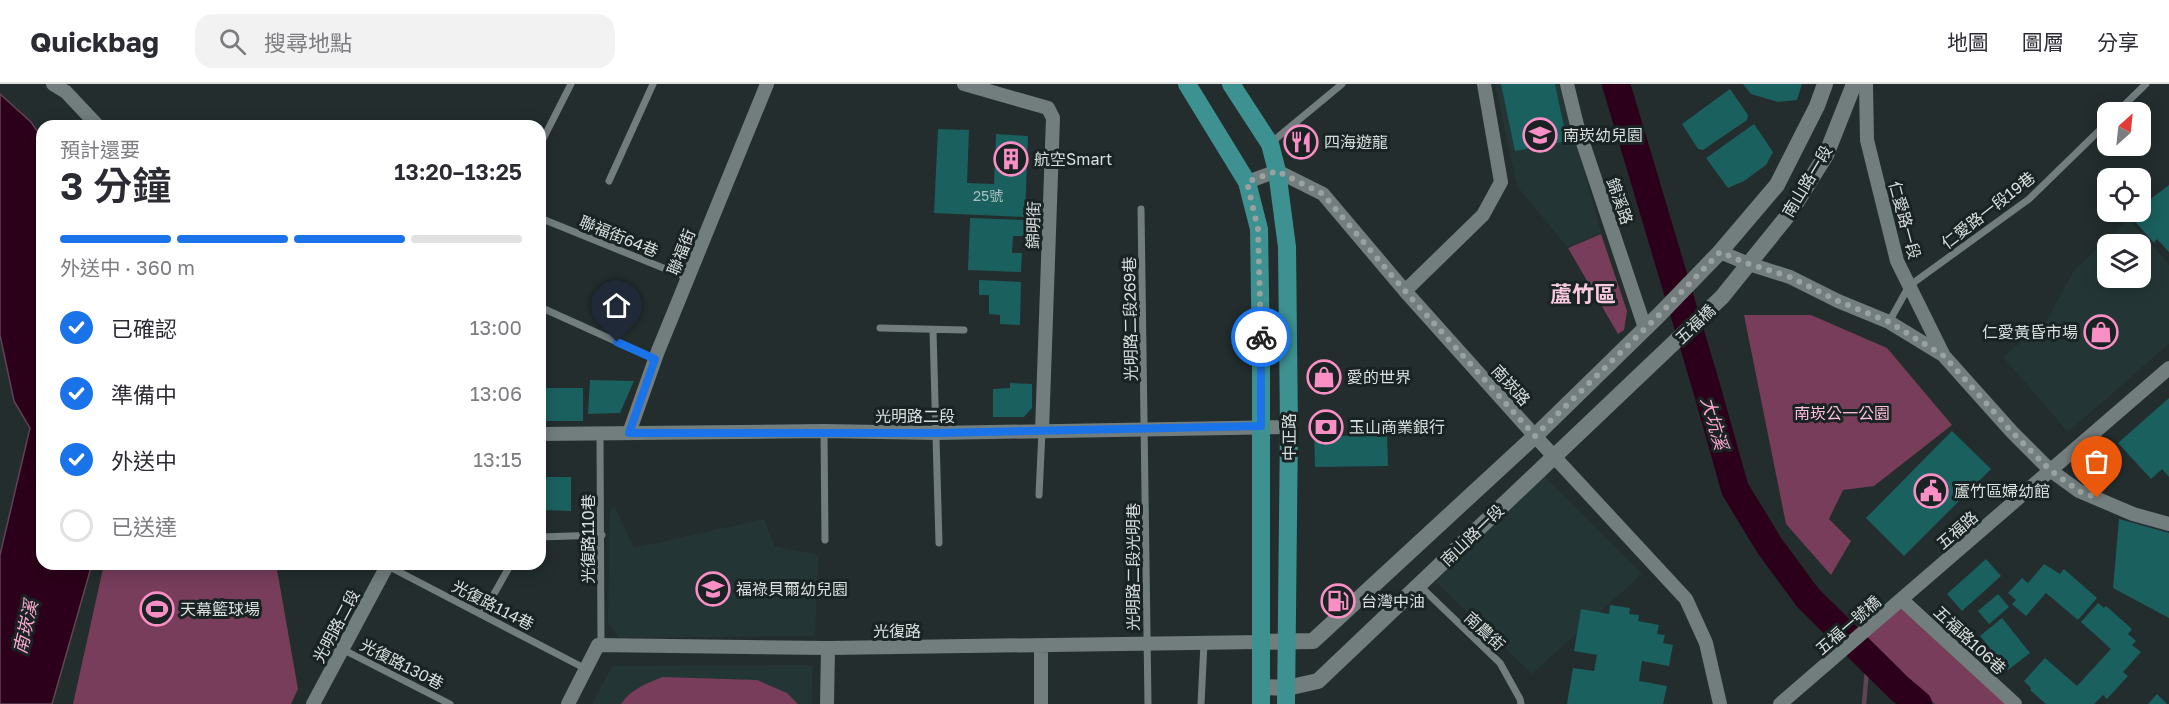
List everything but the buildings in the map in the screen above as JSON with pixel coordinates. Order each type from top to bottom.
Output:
[{"type":"main road","name":"中正路","points":[[1187,84],[1247,182],[1258,229],[1261,696]]},
{"type":"main road","name":"中正路","points":[[1231,84],[1270,144],[1277,171],[1287,247],[1289,427],[1286,696]]},
{"type":"street","points":[[53,84],[70,88],[94,120]]},
{"type":"street","name":"聯福街","points":[[629,433],[655,359],[767,84]]},
{"type":"street","name":"錦明街","points":[[964,84],[1048,108],[1053,118],[1042,431]]},
{"type":"street","points":[[1405,291],[1483,215],[1501,182],[1484,84]]},
{"type":"street","name":"錦溪路","points":[[1567,84],[1577,125],[1645,328]]},
{"type":"street","name":"南山路一段","points":[[1698,274],[1720,252],[1777,185],[1817,106],[1825,84]]},
{"type":"street","name":"南山路一段","points":[[1722,297],[1789,214],[1826,155],[1854,84]]},
{"type":"street","name":"仁愛路一段","points":[[1866,84],[1867,140],[1897,261],[1944,356],[2012,432],[2050,470],[2079,491],[2133,513],[2169,524]]},
{"type":"street","points":[[1247,182],[1277,171]]},
{"type":"street","name":"南崁路","points":[[1277,171],[1323,194],[1405,291],[1553,456],[1686,599],[1706,643],[1720,704]]},
{"type":"street","name":"仁愛路一段","points":[[1720,252],[1790,277],[1838,301],[1889,322],[1944,356]]},
{"type":"street","name":"五福橋","points":[[1659,315],[1698,274]]},
{"type":"street","name":"五福橋","points":[[1668,350],[1722,297]]},
{"type":"street","name":"南山路一段","points":[[1262,642],[1312,641],[1535,436],[1659,315]]},
{"type":"street","name":"南山路一段","points":[[1261,696],[1286,696],[1318,681],[1420,586],[1553,456],[1668,350]]},
{"type":"street","name":"五福路","points":[[1902,600],[2169,368]]},
{"type":"street","name":"光明路二段","points":[[546,434],[936,433],[1289,427]]},
{"type":"street","name":"光明路二段","points":[[313,704],[383,570]]},
{"type":"street","name":"五福一號橋","points":[[1780,704],[1902,600]]},
{"type":"street","name":"五福路106巷","points":[[1902,600],[2015,704]]},
{"type":"street","name":"光復路","points":[[602,645],[828,648],[1262,642]]},
{"type":"street","points":[[568,704],[598,645],[602,645]]},
{"type":"street","points":[[1041,646],[1041,704]]},
{"type":"street","points":[[827,704],[828,648]]},
{"type":"lane","points":[[546,133],[571,84]]},
{"type":"lane","points":[[609,181],[652,84]]},
{"type":"lane","points":[[1270,144],[1342,84]]},
{"type":"lane","points":[[2127,102],[2146,84]]},
{"type":"lane","name":"仁愛路一段19巷","points":[[1889,322],[1909,286],[2030,199],[2097,133]]},
{"type":"lane","name":"光明路二段269巷","points":[[1141,209],[1146,429]]},
{"type":"lane","name":"聯福街64巷","points":[[546,220],[688,278]]},
{"type":"lane","points":[[546,310],[655,359]]},
{"type":"lane","points":[[880,328],[964,330]]},
{"type":"lane","points":[[933,331],[939,543]]},
{"type":"lane","name":"光明路二段光明巷","points":[[1146,429],[1148,704]]},
{"type":"lane","points":[[1039,495],[1042,431]]},
{"type":"lane","points":[[824,432],[825,540]]},
{"type":"lane","name":"光復路110巷","points":[[600,434],[602,645]]},
{"type":"lane","points":[[546,537],[602,536]]},
{"type":"lane","name":"光復路114巷","points":[[396,570],[586,669]]},
{"type":"lane","points":[[482,615],[508,570]]},
{"type":"lane","name":"南農街","points":[[1420,586],[1500,663],[1521,704]]},
{"type":"lane","points":[[1201,704],[1204,643]]},
{"type":"lane","name":"光復路130巷","points":[[342,649],[450,704]]},
{"type":"shaded area","name":"南崁幼兒園","points":[[1495,84],[1561,84],[1601,233],[1567,247],[1517,186]]},
{"type":"shaded area","name":"仁愛黃昏市場","points":[[2126,222],[2132,222],[2142,234],[2113,234]]},
{"type":"shaded area","name":"仁愛黃昏市場","points":[[2151,244],[2169,265],[2169,344],[2068,432],[2003,357],[2047,320],[2075,269],[2097,249],[2097,288],[2151,288]]},
{"type":"shaded area","points":[[1541,473],[1642,574],[1532,674],[1436,582]]},
{"type":"shaded area","name":"福祿貝爾幼兒園","points":[[614,505],[634,548],[764,519],[774,546],[818,555],[815,636],[619,638],[608,623],[610,510]]},
{"type":"shaded area","points":[[813,665],[812,704],[592,704],[612,666]]},
{"type":"green space","points":[[1601,234],[1627,311],[1624,330],[1618,334],[1568,248]]},
{"type":"green space","name":"南崁公一公園","points":[[1744,315],[1811,315],[1887,348],[1952,425],[1874,486],[1843,490],[1829,519],[1851,541],[1831,575],[1786,524]]},
{"type":"green space","points":[[103,570],[277,570],[298,689],[291,704],[73,704]]},
{"type":"green space","points":[[1902,600],[2015,704],[1935,704],[1924,694],[1893,679],[1852,642]]},
{"type":"green space","points":[[663,677],[757,680],[787,693],[798,704],[621,704],[634,690]]},
{"type":"water","name":"南崁溪","points":[[0,94],[36,129],[36,570],[90,570],[52,704],[0,704],[0,555],[30,428],[14,401],[0,335]]},
{"type":"waterway","name":"大坑溪","points":[[1616,84],[1735,489],[1769,545],[1808,598],[1918,704]]},
{"type":"waterway","points":[[1864,704],[1868,658]]},
{"type":"way so far","points":[[1261,337],[1258,229],[1247,182],[1277,171],[1323,194],[1405,291],[1535,436],[1720,252],[1790,277],[1838,301],[1889,322],[1944,356],[2012,432],[2050,470],[2079,491],[2097,498]]},
{"type":"place","name":"南崁幼兒園","points":[[1540,135]]},
{"type":"place","name":"四海遊龍","points":[[1301,142]]},
{"type":"place","name":"航空Smart","points":[[1011,159]]},
{"type":"place","name":"仁愛黃昏市場","points":[[2101,332]]},
{"type":"place","name":"愛的世界","points":[[1324,377]]},
{"type":"place","name":"玉山商業銀行","points":[[1326,427]]},
{"type":"place","name":"蘆竹區婦幼館","points":[[1931,491]]},
{"type":"place","name":"福祿貝爾幼兒園","points":[[713,589]]},
{"type":"place","name":"台灣中油","points":[[1338,601]]},
{"type":"place","name":"天幕籃球場","points":[[157,609]]},
{"type":"district","name":"蘆竹區","points":[[1583,293]]},
{"type":"route","points":[[617,342],[655,359],[629,433],[936,433],[1261,426],[1261,337]]}]
